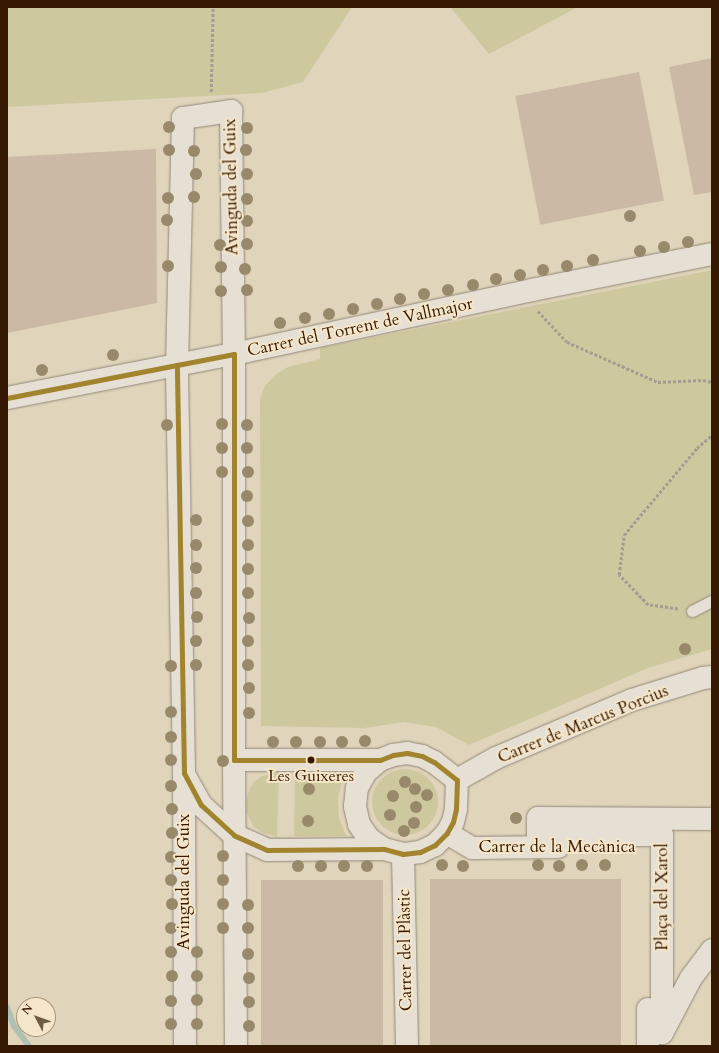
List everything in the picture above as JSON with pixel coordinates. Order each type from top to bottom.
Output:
[{"type":"street","name":"Avinguda del Guix","points":[[185,1046],[184,773],[177,365],[183,118],[232,112],[236,1046]]},
{"type":"street","name":"Carrer del Torrent de Vallmajor","points":[[7,398],[234,354],[532,290],[712,254]]},
{"type":"street","name":"Carrer de Marcus Porcius","points":[[457,780],[496,758],[632,700],[703,678],[712,677]]},
{"type":"street","points":[[184,773],[201,805],[234,835],[267,850],[393,852],[420,852],[430,848],[447,833],[453,822],[456,810],[457,780],[434,762],[422,756],[407,753],[393,755],[380,760],[366,772],[357,788],[355,806],[359,824],[369,839],[393,852]]},
{"type":"street","points":[[234,760],[380,760]]},
{"type":"street","name":"Plaça del Xarol","points":[[712,819],[538,818],[538,836],[662,835],[662,1033],[691,978],[712,950]]},
{"type":"street","name":"Carrer de la Mecànica","points":[[447,833],[472,848],[647,847],[648,1046]]},
{"type":"street","name":"Carrer del Plàstic","points":[[393,852],[407,1046]]},
{"type":"street","points":[[669,1046],[697,995],[712,974]]},
{"type":"lane","points":[[692,611],[712,601]]},
{"type":"path","points":[[210,115],[213,7]]},
{"type":"path","points":[[532,290],[533,306],[568,342],[658,382],[703,380],[712,382]]},
{"type":"path","points":[[692,611],[648,605],[619,575],[624,535],[697,448],[712,435]]},
{"type":"shaded area","points":[[7,7],[352,7],[303,82],[262,93],[7,107]]},
{"type":"shaded area","points":[[450,7],[578,7],[489,54]]},
{"type":"shaded area","points":[[712,270],[712,649],[648,668],[469,745],[436,727],[404,722],[364,728],[261,726],[260,399],[265,386],[275,375],[288,367],[320,359],[320,348]]},
{"type":"shaded area","points":[[405,769],[418,772],[428,779],[435,789],[438,802],[435,815],[428,825],[418,832],[405,835],[392,832],[382,825],[375,815],[372,802],[375,789],[382,779],[392,772]]},
{"type":"shaded area","points":[[279,772],[277,837],[261,832],[254,827],[246,812],[245,804],[250,788],[255,781],[262,776]]},
{"type":"shaded area","points":[[295,772],[346,772],[342,781],[338,799],[339,818],[346,836],[294,836]]},
{"type":"building","points":[[712,58],[712,192],[694,195],[669,67]]},
{"type":"building","points":[[639,72],[664,201],[540,225],[515,96]]},
{"type":"building","points":[[156,149],[157,303],[7,333],[7,157]]},
{"type":"building","points":[[430,879],[621,879],[621,1046],[430,1046]]},
{"type":"building","points":[[261,880],[383,880],[383,1046],[261,1046]]},
{"type":"waterway","points":[[7,1007],[14,1026],[29,1046]]},
{"type":"transit line","points":[[234,354],[234,760],[380,760],[393,755],[407,753],[422,756],[434,762],[457,780],[456,809],[453,822],[447,833],[435,845],[420,852],[403,854],[384,849],[267,850],[234,835],[201,805],[184,773],[177,365],[234,354]]},
{"type":"transit line","points":[[7,398],[177,365]]},
{"type":"place","name":"Les Guixeres","points":[[311,760]]}]
